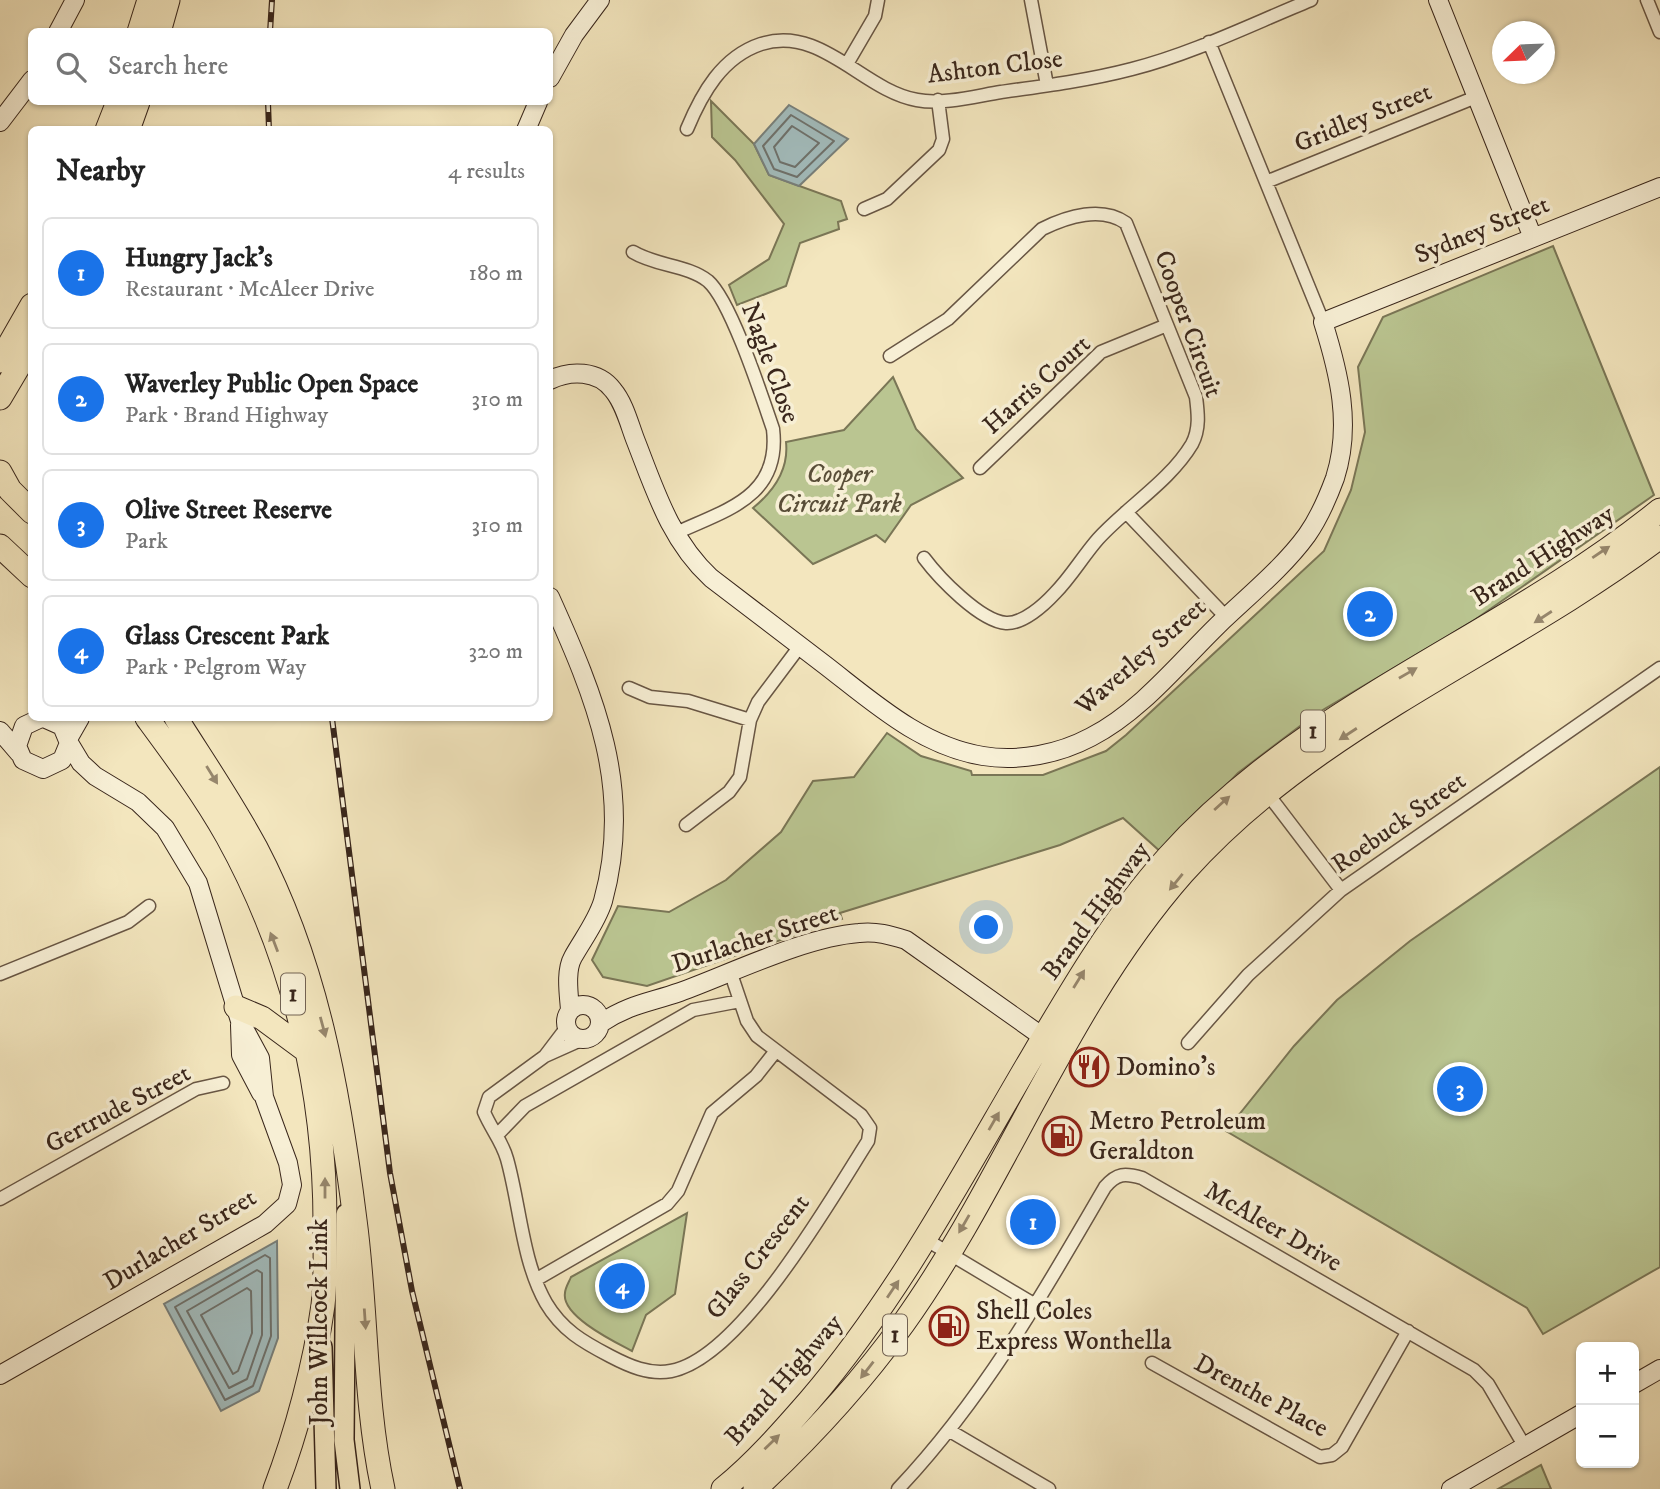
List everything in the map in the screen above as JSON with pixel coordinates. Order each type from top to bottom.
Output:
[{"type":"highway","points":[[140,28],[149,0]]},
{"type":"highway","points":[[160,28],[168,0]]},
{"type":"highway","points":[[109,126],[117,105]]},
{"type":"highway","points":[[129,126],[137,105]]},
{"type":"highway","points":[[0,361],[28,312]]},
{"type":"highway","points":[[0,398],[28,351]]},
{"type":"highway","points":[[0,472],[10,490],[28,508]]},
{"type":"highway","points":[[0,503],[28,525]]},
{"type":"highway","name":"Brand Highway","points":[[723,1489],[782,1433],[823,1384],[894,1288],[1053,1044],[1133,936],[1199,857],[1267,793],[1359,727],[1524,629],[1656,533]]},
{"type":"highway","name":"Brand Highway","points":[[755,1489],[835,1410],[904,1323],[947,1254],[1053,1044],[1131,903],[1168,857],[1255,774],[1343,712],[1474,634],[1656,533]]},
{"type":"highway","points":[[0,546],[28,572]]},
{"type":"highway","name":"1","points":[[149,721],[227,835],[260,904],[290,984],[308,1052],[325,1171],[323,1305],[292,1445],[275,1489]]},
{"type":"highway","name":"1","points":[[178,721],[257,849],[287,916],[312,985],[330,1053],[355,1218],[372,1409],[383,1489]]},
{"type":"highway","points":[[238,1014],[277,1028],[308,1052]]},
{"type":"main road","name":"John Willcock Link","points":[[345,1154],[344,1440],[350,1489]]},
{"type":"main road","name":"John Willcock Link","points":[[323,1305],[322,1386],[327,1489]]},
{"type":"street","points":[[60,28],[75,0]]},
{"type":"street","points":[[553,73],[574,35],[600,0]]},
{"type":"street","points":[[847,64],[875,16],[878,0]]},
{"type":"street","points":[[1031,0],[1047,85]]},
{"type":"street","name":"Ashton Close","points":[[687,129],[700,97],[722,69],[737,56],[762,44],[787,40],[815,46],[901,95],[918,100],[938,100],[1047,85],[1133,69],[1209,42],[1285,5],[1311,0]]},
{"type":"street","points":[[1437,0],[1533,238]]},
{"type":"street","points":[[1647,0],[1660,32]]},
{"type":"street","name":"Waverley Street","points":[[553,379],[576,373],[590,374],[613,390],[674,534],[691,559],[711,578],[912,730],[952,749],[1009,758],[1068,748],[1101,732],[1155,687],[1306,536],[1335,476],[1342,443],[1343,407],[1338,371],[1323,322],[1209,42]]},
{"type":"street","points":[[0,122],[28,85]]},
{"type":"street","name":"Gridley Street","points":[[1266,182],[1476,97]]},
{"type":"street","points":[[863,209],[887,199],[939,150],[943,139],[938,100]]},
{"type":"street","points":[[528,126],[537,105]]},
{"type":"street","name":"Sydney Street","points":[[1323,322],[1660,187]]},
{"type":"street","name":"Cooper Circuit","points":[[890,356],[948,319],[1042,229],[1058,221],[1099,213],[1114,215],[1126,223],[1196,397],[1199,421],[1193,443],[1177,463],[1099,539],[1055,593],[1023,619],[1007,623],[992,619],[940,580],[924,558]]},
{"type":"street","name":"Nagle Close","points":[[633,252],[648,261],[698,275],[709,282],[720,295],[773,429],[776,449],[770,470],[756,492],[741,504],[674,534]]},
{"type":"street","name":"Harris Court","points":[[980,468],[1101,352],[1167,325]]},
{"type":"street","points":[[1126,512],[1226,617]]},
{"type":"street","points":[[545,1056],[595,1035],[584,1015],[578,970],[580,949],[603,903],[611,861],[614,811],[602,725],[589,685],[553,604]]},
{"type":"street","points":[[686,825],[729,792],[740,777],[750,720],[758,702],[800,646]]},
{"type":"street","name":"Roebuck Street","points":[[1188,1043],[1248,975],[1341,890],[1660,668]]},
{"type":"street","points":[[629,688],[650,697],[688,701],[750,720]]},
{"type":"street","points":[[19,754],[20,732],[29,721]]},
{"type":"street","points":[[55,721],[62,726],[68,741]]},
{"type":"street","points":[[0,732],[29,764],[43,769],[62,760],[78,721]]},
{"type":"street","name":"Durlacher Street","points":[[0,1375],[265,1224],[288,1205],[292,1185],[288,1163],[264,1097],[244,1065],[238,1014],[206,904],[185,856],[150,813],[95,776],[81,763],[68,741]]},
{"type":"street","name":"Durlacher Street","points":[[43,769],[95,776]]},
{"type":"street","points":[[1267,793],[1341,890]]},
{"type":"street","points":[[0,974],[128,922],[149,906]]},
{"type":"street","name":"Durlacher Street","points":[[584,1015],[613,1001],[638,1002],[680,992],[730,971],[822,941],[856,933],[881,932],[906,940],[1053,1044]]},
{"type":"street","name":"Glass Crescent","points":[[545,1056],[489,1097],[484,1112],[498,1134],[537,1279],[556,1318],[577,1339],[624,1364],[649,1371],[671,1371],[695,1362],[718,1345],[769,1289],[798,1250],[868,1140],[870,1128],[861,1115],[757,1036],[740,1001],[730,971]]},
{"type":"street","name":"Durlacher Street","points":[[498,1134],[525,1106],[693,1010],[740,1001]]},
{"type":"street","points":[[545,1056],[584,1015]]},
{"type":"street","points":[[537,1279],[667,1204],[678,1191],[712,1113],[756,1076],[775,1052]]},
{"type":"street","name":"Gertrude Street","points":[[0,1199],[196,1089],[223,1083]]},
{"type":"street","name":"McAleer Drive","points":[[898,1489],[950,1431],[1037,1306],[1105,1187],[1114,1177],[1126,1174],[1142,1178],[1474,1370],[1488,1384],[1525,1447]]},
{"type":"street","points":[[925,1239],[1037,1306]]},
{"type":"street","name":"Drenthe Place","points":[[1152,1363],[1320,1457],[1332,1455],[1342,1447],[1408,1331]]},
{"type":"street","points":[[1639,1381],[1660,1370]]},
{"type":"street","points":[[1462,1486],[1576,1418]]},
{"type":"street","points":[[950,1431],[1049,1489]]},
{"type":"green space","points":[[711,101],[754,144],[769,175],[841,201],[847,219],[838,222],[839,229],[800,243],[786,286],[737,305],[729,285],[769,259],[784,224],[735,160],[712,137]]},
{"type":"green space","points":[[1553,246],[1654,495],[1473,621],[1316,714],[1238,773],[1162,853],[1123,818],[1060,845],[840,913],[842,919],[647,986],[603,977],[592,960],[618,906],[669,912],[726,880],[781,832],[813,781],[854,777],[887,733],[921,756],[971,771],[972,775],[1043,775],[1106,751],[1324,551],[1351,490],[1365,432],[1358,367],[1383,317]]},
{"type":"green space","name":"Cooper Circuit Park","points":[[893,377],[916,429],[963,478],[911,505],[885,542],[876,535],[813,564],[753,508],[773,487],[782,471],[786,442],[844,430]]},
{"type":"green space","points":[[1660,767],[1660,1267],[1543,1334],[1527,1308],[1226,1131],[1294,1046],[1337,1000],[1410,941]]},
{"type":"green space","points":[[687,1213],[675,1294],[646,1315],[632,1351],[591,1327],[571,1310],[565,1293],[571,1277]]},
{"type":"green space","points":[[1541,1465],[1551,1489],[1498,1489]]},
{"type":"water","points":[[789,105],[848,139],[799,186],[769,175],[754,144]]},
{"type":"water","points":[[277,1241],[278,1338],[259,1391],[221,1411],[164,1304]]},
{"type":"railway","points":[[270,28],[272,0]]},
{"type":"railway","points":[[268,105],[269,126]]},
{"type":"railway","points":[[332,721],[390,1173],[412,1291],[460,1489]]},
{"type":"place","name":"Waverley Public Open Space","points":[[1370,614]]},
{"type":"place","name":"Domino's","points":[[1089,1067]]},
{"type":"place","name":"Olive Street Reserve","points":[[1460,1089]]},
{"type":"place","name":"Metro Petroleum Geraldton","points":[[1062,1136]]},
{"type":"place","name":"Hungry Jack's","points":[[1033,1222]]},
{"type":"place","name":"Glass Crescent Park","points":[[622,1286]]},
{"type":"place","name":"Shell Coles Express Wonthella","points":[[949,1326]]}]
